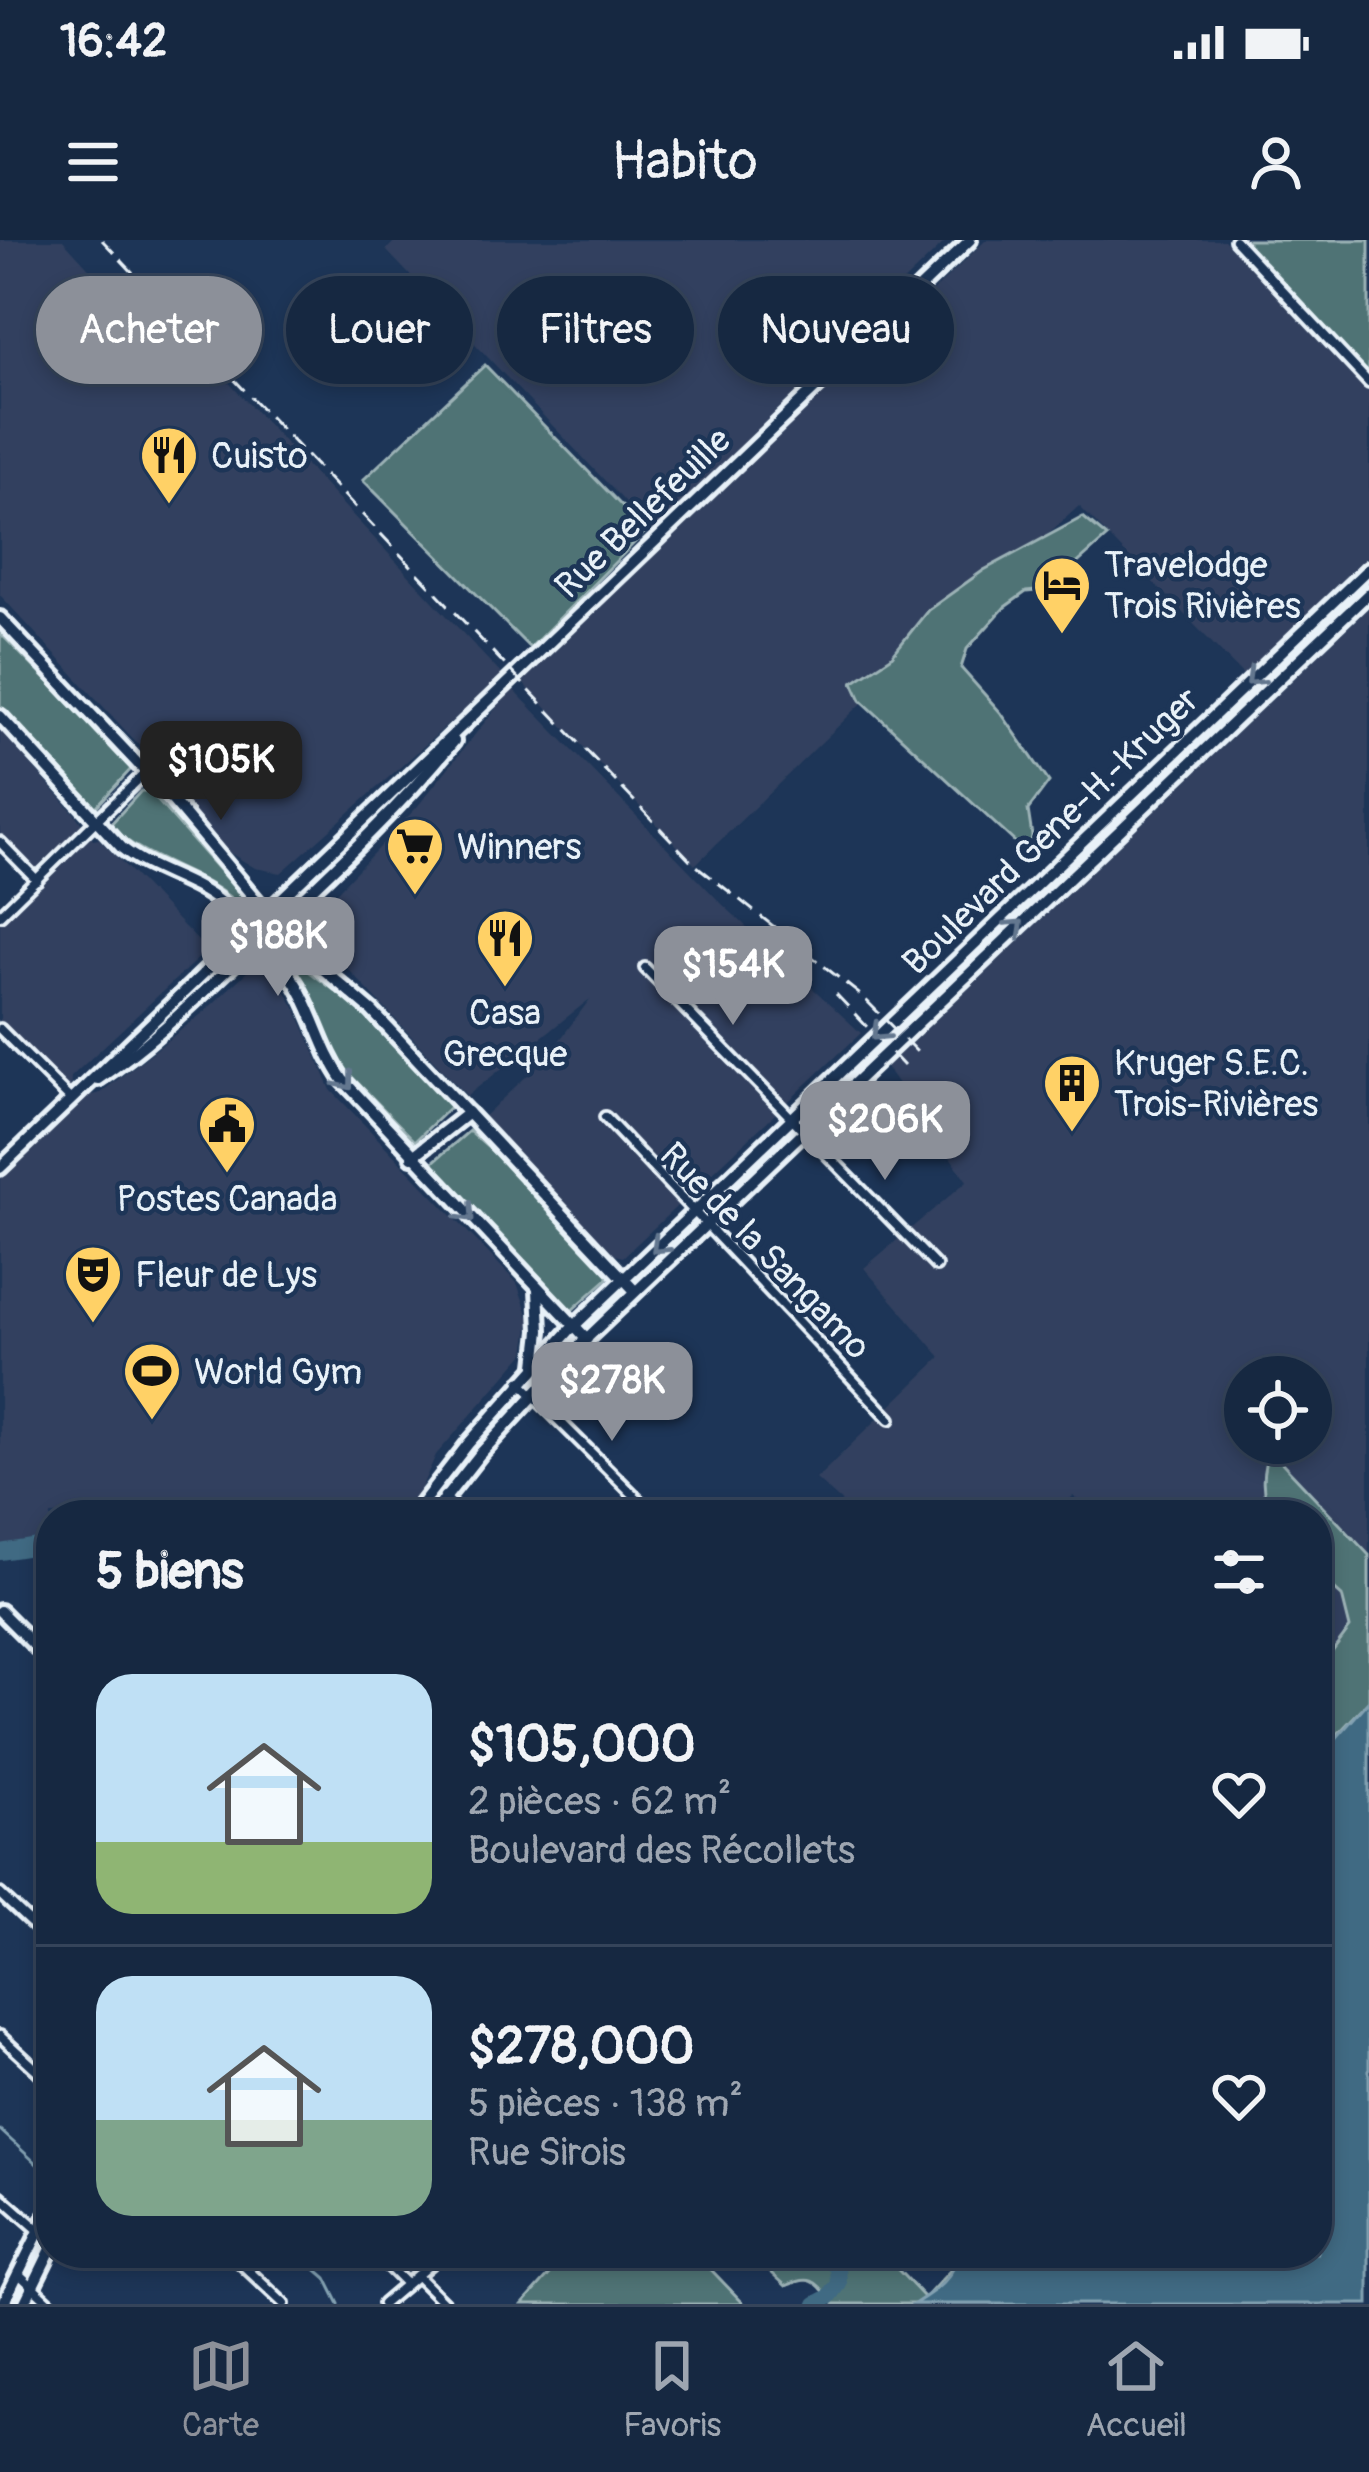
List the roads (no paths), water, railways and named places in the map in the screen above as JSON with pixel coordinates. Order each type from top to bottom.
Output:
[{"type":"main road","name":"Rue Bellefeuille","points":[[0,1168],[970,240]]},
{"type":"main road","name":"Boulevard Gene-H.-Kruger","points":[[424,1500],[520,1382],[574,1327],[1369,568]]},
{"type":"main road","name":"Boulevard Gene-H.-Kruger","points":[[445,1498],[534,1395],[635,1291],[1369,592]]},
{"type":"main road","points":[[0,618],[146,772],[266,912],[313,961],[364,1003],[635,1291]]},
{"type":"main road","points":[[0,716],[131,855],[203,890],[249,929],[297,985],[339,1076],[587,1339]]},
{"type":"main road","name":"Rue Bellefeuille","points":[[74,1096],[114,1069],[278,924],[362,842],[442,755],[460,728]]},
{"type":"main road","points":[[412,1156],[468,1113]]},
{"type":"main road","points":[[536,1365],[538,1289]]},
{"type":"main road","points":[[0,1610],[36,1647]]},
{"type":"main road","points":[[4,2304],[36,2237]]},
{"type":"main road","points":[[24,2304],[41,2268]]},
{"type":"street","points":[[1235,240],[1369,382]]},
{"type":"street","points":[[1332,604],[1344,617]]},
{"type":"street","points":[[0,915],[146,772]]},
{"type":"street","points":[[0,842],[37,880]]},
{"type":"street","points":[[645,968],[936,1266]]},
{"type":"street","points":[[0,1029],[74,1096]]},
{"type":"street","name":"Rue de la Sangamo","points":[[605,1117],[890,1419]]},
{"type":"street","points":[[520,1382],[639,1500]]},
{"type":"street","points":[[434,1486],[445,1498]]},
{"type":"street","points":[[0,1894],[36,1928]]},
{"type":"street","points":[[0,2036],[36,2069]]},
{"type":"street","points":[[0,2196],[36,2228]]},
{"type":"street","points":[[246,2268],[284,2304]]},
{"type":"street","points":[[390,2268],[406,2284]]},
{"type":"street","points":[[383,2304],[425,2268]]},
{"type":"street","points":[[19,2274],[51,2304]]},
{"type":"street","points":[[416,2276],[445,2304]]},
{"type":"waterway","points":[[0,1552],[36,1546]]},
{"type":"waterway","points":[[0,2130],[36,2163]]},
{"type":"waterway","points":[[314,2268],[326,2278],[339,2304]]},
{"type":"waterway","points":[[816,2304],[839,2284],[838,2268]]},
{"type":"railway","points":[[102,240],[693,863],[863,997],[919,1054]]},
{"type":"railway","points":[[836,994],[905,1067]]},
{"type":"place","name":"Cuisto","points":[[169,506]]},
{"type":"place","name":"Travelodge Trois Rivières","points":[[1062,636]]},
{"type":"place","name":"Winners","points":[[415,897]]},
{"type":"place","name":"Casa Grecque","points":[[505,989]]},
{"type":"place","name":"Kruger S.E.C. Trois-Rivières","points":[[1072,1134]]},
{"type":"place","name":"Postes Canada","points":[[227,1175]]},
{"type":"place","name":"Fleur de Lys","points":[[93,1325]]},
{"type":"place","name":"World Gym","points":[[152,1422]]}]
